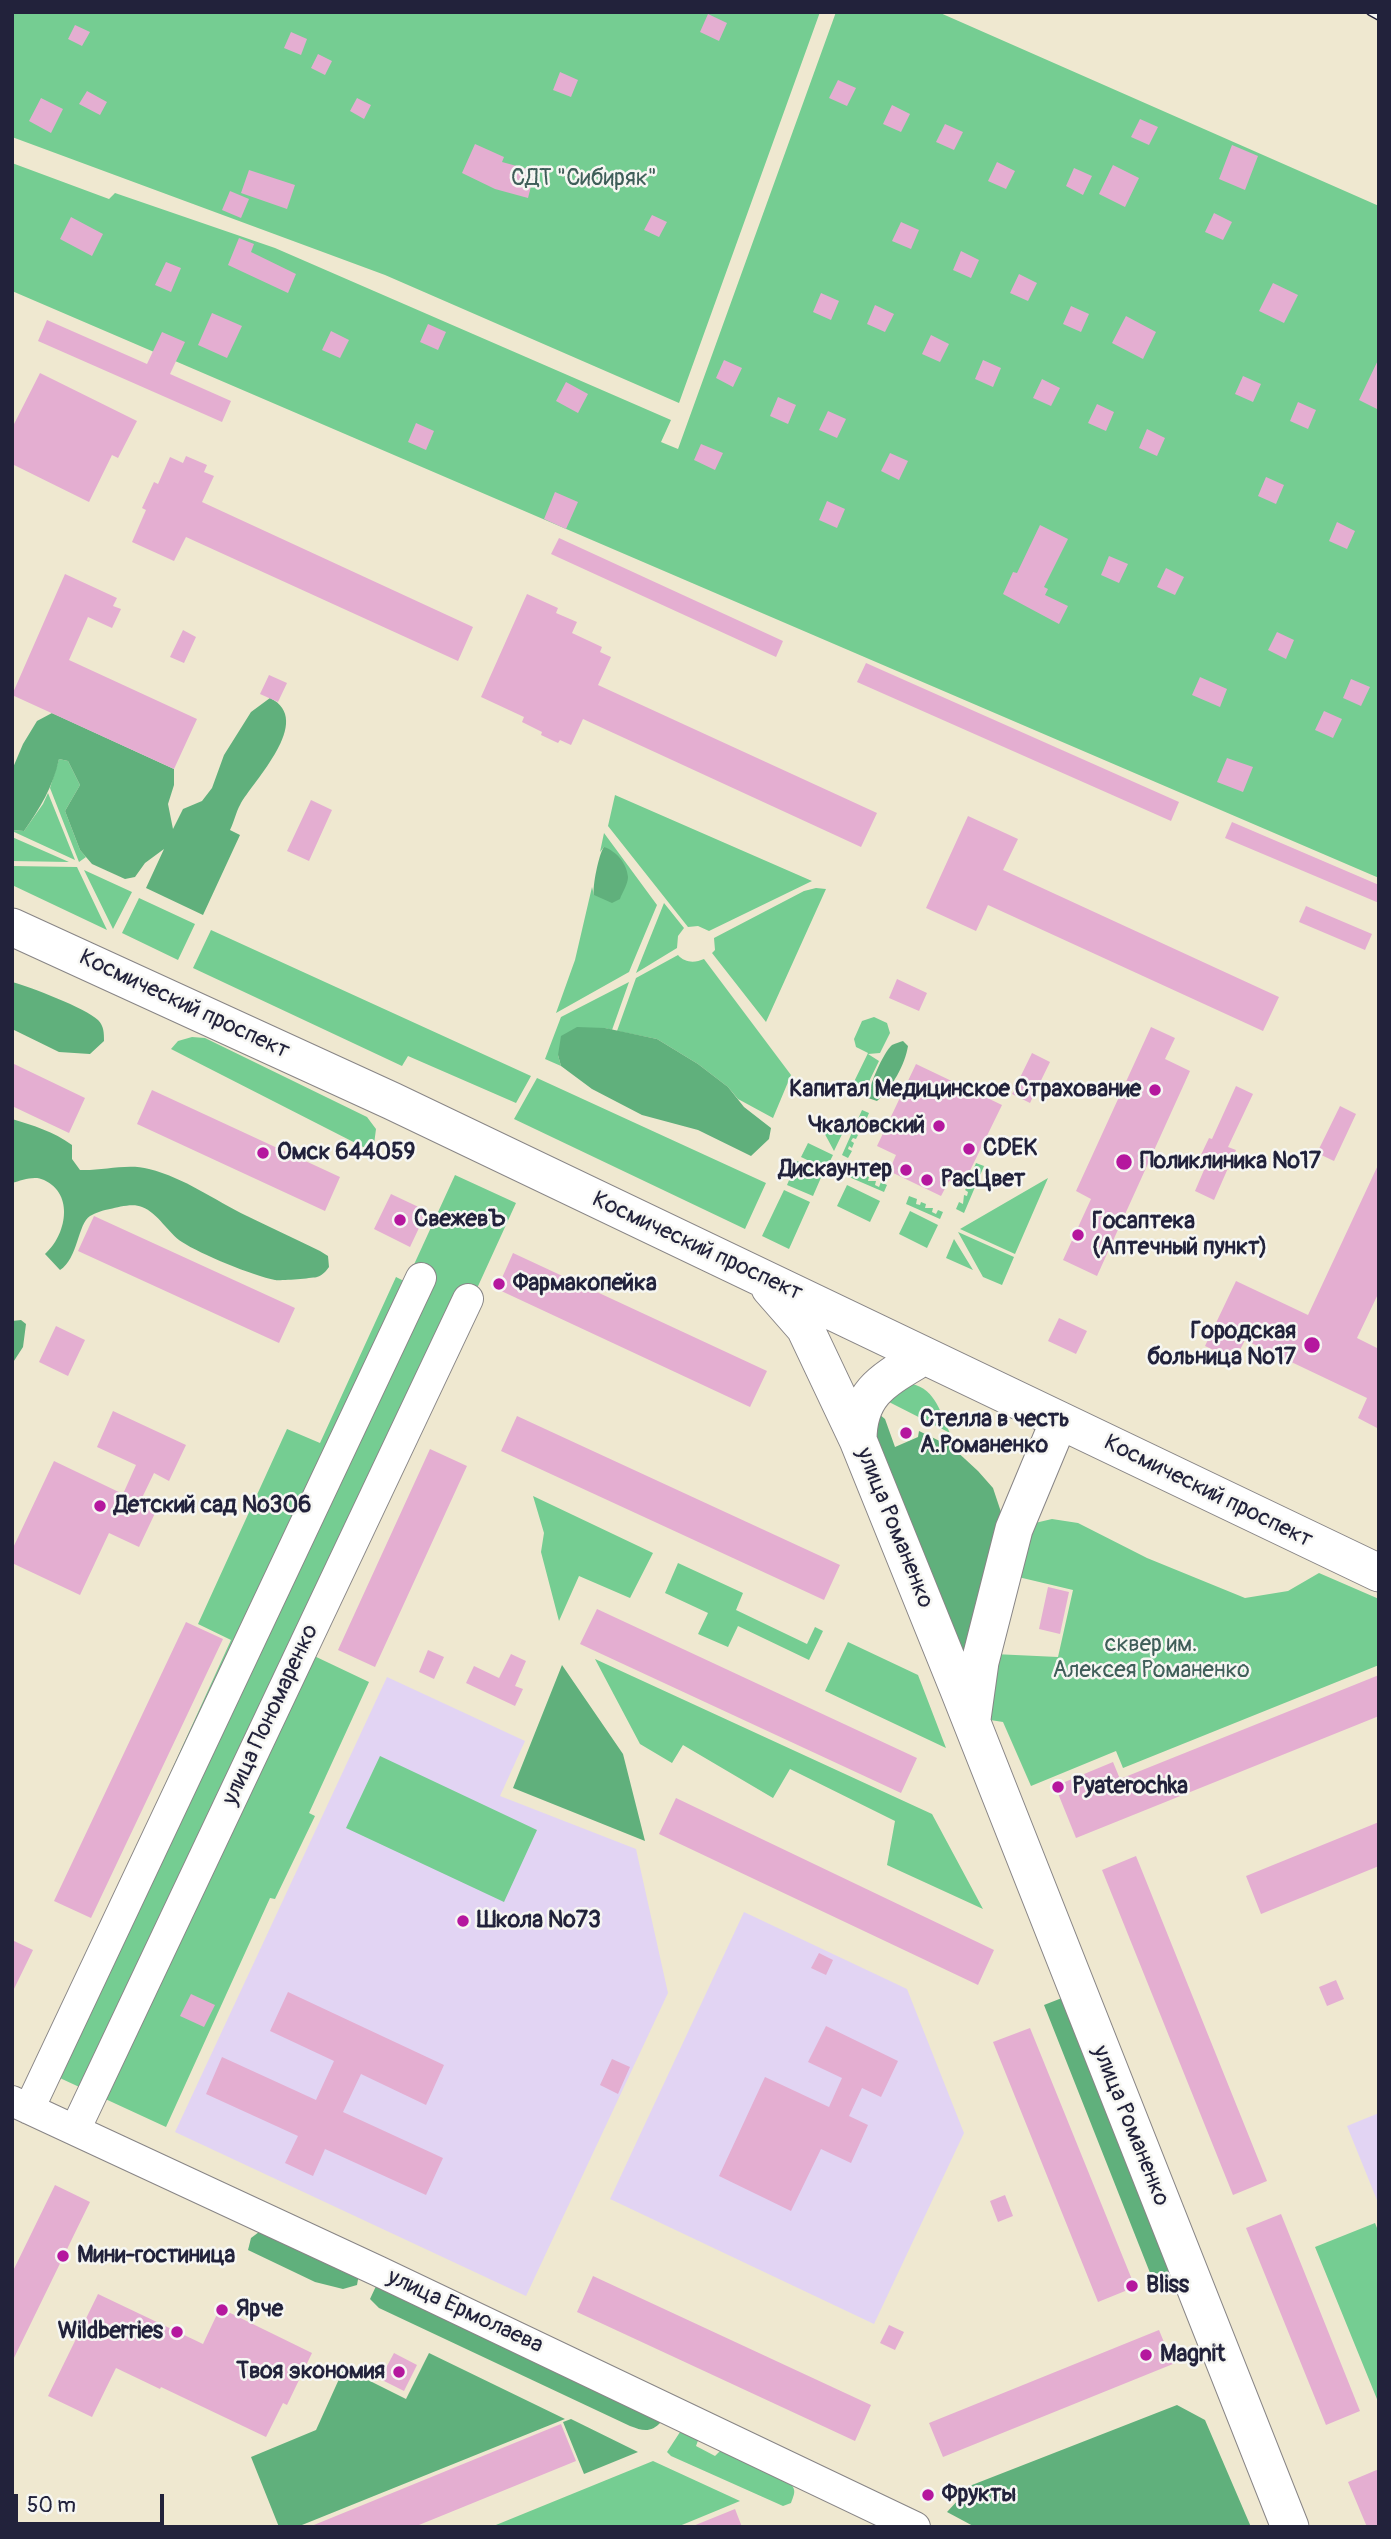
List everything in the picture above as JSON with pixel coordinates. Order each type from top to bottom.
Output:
[{"type":"main road","name":"Космический проспект","points":[[12,927],[392,1101],[1379,1573]]},
{"type":"main road","points":[[753,1273],[780,1297],[805,1328],[858,1440]]},
{"type":"main road","name":"улица Романенко","points":[[924,1356],[882,1381],[866,1399],[858,1420],[858,1440],[1290,2527]]},
{"type":"main road","name":"улица Романенко","points":[[972,1724],[979,1662],[1014,1529],[1059,1421]]},
{"type":"street","points":[[21,2105],[421,1278]]},
{"type":"street","name":"улица Пономаренко","points":[[75,2130],[468,1299]]},
{"type":"street","name":"улица Ермолаева","points":[[21,2105],[378,2271],[915,2527]]},
{"type":"shaded area","name":"Школа №73","points":[[387,1677],[525,1741],[500,1796],[636,1849],[668,1993],[526,2296],[175,2132]]},
{"type":"shaded area","points":[[744,1912],[907,1989],[964,2133],[874,2324],[610,2199]]},
{"type":"shaded area","points":[[1379,2113],[1379,2205],[1347,2126]]},
{"type":"green space","name":"СДТ \"Сибиряк\"","points":[[12,12],[820,12],[679,403],[385,275],[12,137]]},
{"type":"green space","points":[[836,12],[938,12],[1379,206],[1379,878],[12,291],[12,163],[109,199],[115,193],[275,248],[671,420],[661,442],[678,449]]},
{"type":"green space","points":[[270,698],[282,708],[286,721],[284,735],[277,751],[239,808],[230,830],[240,835],[203,915],[146,888],[164,849],[145,863],[135,877],[125,879],[92,864],[80,850],[65,811],[80,785],[68,761],[59,759],[45,797],[24,831],[12,830],[12,770],[37,721],[52,713],[174,769],[174,785],[168,804],[173,829],[183,809],[202,801],[212,788],[224,755],[251,712]]},
{"type":"green space","points":[[59,759],[68,761],[80,785],[65,811],[80,850],[86,857],[79,862],[50,788]]},
{"type":"green space","points":[[48,793],[75,860],[12,831],[24,831]]},
{"type":"green space","points":[[615,795],[812,881],[709,931],[698,926],[688,927],[608,826]]},
{"type":"green space","points":[[604,833],[657,905],[629,972],[556,1013],[575,960],[592,887],[594,895],[604,847],[600,852]]},
{"type":"green space","points":[[12,837],[69,862],[12,861]]},
{"type":"green space","points":[[604,847],[620,858],[628,877],[620,899],[612,903],[594,895],[596,871]]},
{"type":"green space","points":[[12,866],[77,867],[107,930],[12,885]]},
{"type":"green space","points":[[84,870],[132,892],[113,929]]},
{"type":"green space","points":[[826,889],[766,1022],[712,953],[715,950],[714,938],[804,891]]},
{"type":"green space","points":[[139,898],[195,924],[178,960],[122,933]]},
{"type":"green space","points":[[664,903],[684,928],[678,936],[677,948],[636,973]]},
{"type":"green space","points":[[211,930],[531,1076],[516,1103],[408,1056],[402,1066],[193,968]]},
{"type":"green space","points":[[678,955],[690,962],[704,959],[791,1075],[773,1118],[738,1099],[728,1087],[698,1064],[657,1039],[617,1031],[636,978]]},
{"type":"green space","points":[[12,982],[57,998],[92,1015],[101,1025],[104,1041],[90,1054],[59,1052],[12,1029]]},
{"type":"green space","points":[[629,982],[612,1030],[605,1028],[558,1055],[561,1066],[545,1059],[561,1017]]},
{"type":"green space","points":[[874,1017],[887,1023],[890,1033],[880,1053],[868,1054],[879,1061],[862,1096],[850,1090],[868,1053],[856,1047],[854,1039],[862,1021]]},
{"type":"green space","points":[[577,1027],[605,1028],[657,1039],[698,1064],[728,1087],[744,1107],[771,1128],[769,1139],[751,1156],[698,1130],[642,1115],[592,1089],[561,1066],[558,1055],[561,1036]]},
{"type":"green space","points":[[192,1037],[205,1038],[367,1117],[376,1129],[373,1152],[171,1049],[178,1041]]},
{"type":"green space","points":[[903,1041],[908,1046],[897,1076],[877,1101],[868,1098],[885,1055],[892,1045]]},
{"type":"green space","points":[[537,1078],[766,1183],[745,1229],[514,1119]]},
{"type":"green space","points":[[862,1110],[869,1113],[861,1132],[855,1130],[854,1133],[858,1135],[851,1141],[854,1143],[852,1148],[849,1146],[848,1149],[852,1151],[848,1158],[842,1155]]},
{"type":"green space","points":[[12,1119],[50,1132],[72,1145],[72,1159],[80,1170],[141,1167],[162,1173],[320,1251],[328,1256],[329,1267],[323,1274],[314,1277],[278,1280],[266,1278],[190,1247],[148,1210],[130,1205],[90,1216],[83,1226],[71,1258],[60,1270],[45,1254],[58,1237],[62,1226],[64,1216],[60,1195],[54,1186],[40,1179],[24,1179],[12,1183]]},
{"type":"green space","points":[[836,1121],[846,1126],[834,1151],[820,1125],[832,1130]]},
{"type":"green space","points":[[808,1143],[833,1155],[826,1169],[801,1157]]},
{"type":"green space","points":[[797,1161],[823,1173],[813,1196],[787,1185]]},
{"type":"green space","points":[[976,1163],[984,1166],[964,1213],[956,1209],[959,1202],[963,1204],[964,1195],[967,1196],[968,1192],[965,1190],[972,1184],[968,1182]]},
{"type":"green space","points":[[852,1169],[860,1172],[859,1176],[863,1178],[864,1175],[869,1177],[868,1181],[876,1181],[875,1185],[879,1187],[881,1182],[887,1185],[884,1192],[849,1177]]},
{"type":"green space","points":[[455,1175],[516,1203],[310,1654],[369,1682],[309,1813],[315,1816],[275,1899],[270,1898],[166,2127],[36,2067],[231,1640],[198,1624],[287,1429],[320,1443],[396,1277],[406,1282]]},
{"type":"green space","points":[[1048,1178],[1015,1254],[960,1229]]},
{"type":"green space","points":[[847,1185],[880,1201],[870,1222],[837,1206]]},
{"type":"green space","points":[[784,1190],[810,1202],[789,1249],[762,1236]]},
{"type":"green space","points":[[909,1196],[917,1199],[916,1204],[920,1205],[921,1202],[926,1204],[925,1208],[933,1208],[932,1212],[936,1214],[938,1210],[943,1212],[940,1219],[906,1204]]},
{"type":"green space","points":[[910,1211],[938,1225],[927,1248],[899,1234]]},
{"type":"green space","points":[[958,1232],[1014,1257],[1002,1285],[983,1277]]},
{"type":"green space","points":[[954,1239],[973,1270],[946,1258]]},
{"type":"green space","points":[[21,1320],[26,1324],[23,1347],[12,1364],[12,1321]]},
{"type":"green space","points":[[906,1383],[916,1385],[930,1394],[950,1433],[889,1402],[887,1389]]},
{"type":"green space","points":[[879,1414],[885,1419],[895,1447],[918,1437],[919,1431],[952,1447],[993,1488],[1001,1512],[963,1656],[871,1444]]},
{"type":"green space","points":[[533,1496],[653,1553],[630,1598],[579,1576],[559,1621],[541,1552],[544,1533]]},
{"type":"green space","name":"сквер им. Алексея Романенко","points":[[1052,1519],[1078,1523],[1147,1558],[1245,1598],[1288,1591],[1319,1573],[1379,1599],[1379,1665],[1123,1768],[1116,1751],[1031,1786],[1003,1722],[984,1719],[994,1654],[1058,1657],[1073,1590],[1014,1576],[1035,1523]]},
{"type":"green space","points":[[678,1563],[743,1593],[736,1610],[807,1644],[815,1627],[823,1631],[809,1660],[738,1626],[728,1647],[698,1634],[708,1613],[665,1593]]},
{"type":"green space","points":[[848,1642],[918,1675],[946,1748],[825,1691]]},
{"type":"green space","points":[[595,1659],[932,1814],[983,1909],[887,1865],[895,1821],[790,1769],[773,1798],[683,1745],[672,1763],[640,1744]]},
{"type":"green space","points":[[562,1665],[623,1754],[645,1841],[513,1788]]},
{"type":"green space","points":[[380,1756],[537,1830],[504,1902],[346,1828]]},
{"type":"green space","points":[[1067,1996],[1179,2279],[1156,2288],[1044,2005]]},
{"type":"green space","points":[[1375,2223],[1379,2233],[1379,2404],[1315,2247]]},
{"type":"green space","points":[[259,2232],[275,2240],[295,2239],[359,2274],[357,2285],[343,2289],[315,2282],[248,2250],[251,2238]]},
{"type":"green space","points":[[377,2284],[661,2422],[647,2430],[630,2426],[379,2308],[370,2299]]},
{"type":"green space","points":[[429,2353],[565,2419],[297,2527],[279,2527],[251,2457],[316,2430],[344,2368],[406,2399]]},
{"type":"green space","points":[[1177,2405],[1205,2420],[1251,2527],[975,2527],[947,2512],[972,2485]]},
{"type":"green space","points":[[571,2419],[638,2452],[584,2474],[563,2422]]},
{"type":"green space","points":[[682,2429],[700,2435],[696,2446],[715,2456],[725,2446],[781,2475],[794,2489],[791,2503],[783,2506],[671,2456],[667,2452]]},
{"type":"green space","points":[[653,2461],[740,2501],[677,2527],[491,2527]]},
{"type":"building","points":[[708,14],[727,23],[719,41],[700,32]]},
{"type":"building","points":[[75,25],[90,32],[82,46],[68,39]]},
{"type":"building","points":[[291,32],[307,39],[301,55],[284,48]]},
{"type":"building","points":[[318,54],[332,61],[325,75],[311,68]]},
{"type":"building","points":[[560,72],[578,80],[571,97],[553,90]]},
{"type":"building","points":[[838,80],[856,88],[847,106],[829,98]]},
{"type":"building","points":[[87,91],[107,102],[100,115],[79,104]]},
{"type":"building","points":[[41,98],[63,109],[51,133],[29,121]]},
{"type":"building","points":[[357,98],[371,105],[364,119],[350,111]]},
{"type":"building","points":[[892,105],[910,114],[901,132],[883,124]]},
{"type":"building","points":[[1140,119],[1158,127],[1149,145],[1131,137]]},
{"type":"building","points":[[945,124],[963,132],[954,150],[936,142]]},
{"type":"building","points":[[475,144],[504,157],[502,162],[535,171],[528,198],[495,189],[462,173]]},
{"type":"building","points":[[1232,145],[1258,156],[1245,190],[1219,179]]},
{"type":"building","points":[[997,162],[1015,171],[1006,189],[988,181]]},
{"type":"building","points":[[1113,165],[1139,178],[1125,207],[1099,194]]},
{"type":"building","points":[[1074,168],[1092,176],[1083,195],[1066,186]]},
{"type":"building","points":[[249,170],[295,185],[287,209],[241,193]]},
{"type":"building","points":[[230,191],[249,199],[241,218],[222,210]]},
{"type":"building","points":[[1214,213],[1232,222],[1223,240],[1205,232]]},
{"type":"building","points":[[652,215],[667,222],[659,237],[644,230]]},
{"type":"building","points":[[71,217],[103,234],[92,256],[60,239]]},
{"type":"building","points":[[901,222],[919,230],[911,249],[892,241]]},
{"type":"building","points":[[239,238],[254,244],[251,252],[296,274],[288,293],[228,265]]},
{"type":"building","points":[[961,251],[979,260],[971,278],[953,270]]},
{"type":"building","points":[[166,262],[181,268],[171,292],[155,285]]},
{"type":"building","points":[[1019,274],[1037,283],[1028,301],[1010,293]]},
{"type":"building","points":[[1273,283],[1298,295],[1284,323],[1259,311]]},
{"type":"building","points":[[821,293],[839,301],[831,320],[813,312]]},
{"type":"building","points":[[875,305],[894,314],[885,332],[867,324]]},
{"type":"building","points":[[1071,306],[1089,314],[1081,332],[1063,324]]},
{"type":"building","points":[[212,313],[242,326],[227,358],[198,345]]},
{"type":"building","points":[[1126,316],[1156,332],[1143,359],[1112,343]]},
{"type":"building","points":[[47,320],[147,364],[162,332],[185,342],[170,374],[231,401],[222,422],[38,341]]},
{"type":"building","points":[[428,324],[446,332],[438,350],[420,342]]},
{"type":"building","points":[[331,331],[349,340],[340,358],[322,350]]},
{"type":"building","points":[[931,335],[949,344],[940,362],[922,354]]},
{"type":"building","points":[[1379,358],[1379,410],[1359,400]]},
{"type":"building","points":[[724,360],[742,368],[733,387],[716,378]]},
{"type":"building","points":[[983,360],[1001,368],[993,387],[975,379]]},
{"type":"building","points":[[40,373],[137,421],[118,458],[112,455],[89,502],[12,464],[12,428]]},
{"type":"building","points":[[1243,376],[1261,384],[1253,402],[1235,394]]},
{"type":"building","points":[[1042,379],[1060,388],[1051,406],[1033,398]]},
{"type":"building","points":[[566,382],[588,394],[578,413],[556,401]]},
{"type":"building","points":[[778,397],[796,405],[788,424],[770,416]]},
{"type":"building","points":[[1298,402],[1316,410],[1308,429],[1290,421]]},
{"type":"building","points":[[1097,404],[1114,412],[1106,431],[1088,423]]},
{"type":"building","points":[[828,411],[846,419],[837,438],[819,430]]},
{"type":"building","points":[[416,423],[434,431],[426,450],[408,442]]},
{"type":"building","points":[[1147,429],[1165,438],[1157,456],[1139,448]]},
{"type":"building","points":[[701,444],[723,453],[715,470],[694,460]]},
{"type":"building","points":[[890,453],[908,461],[899,480],[881,471]]},
{"type":"building","points":[[186,456],[207,465],[204,472],[214,476],[202,502],[473,627],[458,661],[186,537],[174,561],[132,542],[146,510],[142,508],[154,482],[158,484],[170,457],[183,463]]},
{"type":"building","points":[[1266,477],[1284,485],[1276,504],[1258,496]]},
{"type":"building","points":[[555,492],[578,502],[566,529],[544,519]]},
{"type":"building","points":[[827,501],[845,509],[837,528],[819,520]]},
{"type":"building","points":[[1337,522],[1355,531],[1347,549],[1329,541]]},
{"type":"building","points":[[1040,525],[1068,539],[1044,587],[1048,589],[1045,595],[1068,606],[1059,624],[1003,594],[1013,572],[1017,573]]},
{"type":"building","points":[[559,538],[783,641],[776,657],[551,554]]},
{"type":"building","points":[[1109,556],[1128,564],[1119,583],[1101,575]]},
{"type":"building","points":[[1166,568],[1184,577],[1175,595],[1157,587]]},
{"type":"building","points":[[65,574],[117,598],[113,606],[121,609],[112,628],[88,617],[69,660],[197,719],[174,769],[12,695]]},
{"type":"building","points":[[527,594],[558,608],[556,613],[577,622],[572,633],[602,647],[600,652],[611,657],[598,685],[877,813],[861,847],[583,719],[571,745],[560,740],[558,743],[522,722],[524,717],[481,697]]},
{"type":"building","points":[[183,630],[196,637],[184,663],[170,657]]},
{"type":"building","points":[[1277,632],[1294,640],[1286,659],[1268,650]]},
{"type":"building","points":[[866,663],[1179,802],[1171,821],[857,682]]},
{"type":"building","points":[[269,675],[287,683],[278,702],[260,694]]},
{"type":"building","points":[[1200,677],[1227,689],[1220,707],[1192,695]]},
{"type":"building","points":[[1351,679],[1370,687],[1361,706],[1343,698]]},
{"type":"building","points":[[1324,711],[1342,719],[1333,738],[1315,730]]},
{"type":"building","points":[[1227,758],[1253,767],[1243,792],[1217,782]]},
{"type":"building","points":[[311,800],[332,810],[309,861],[287,851]]},
{"type":"building","points":[[968,816],[1018,839],[1003,870],[1279,997],[1263,1031],[988,905],[976,931],[926,908]]},
{"type":"building","points":[[1232,822],[1379,885],[1379,903],[1225,838]]},
{"type":"building","points":[[1306,906],[1372,934],[1365,950],[1299,922]]},
{"type":"building","points":[[897,979],[927,993],[919,1011],[889,998]]},
{"type":"building","points":[[1151,1027],[1175,1038],[1165,1059],[1190,1071],[1097,1276],[1063,1260],[1091,1199],[1076,1191]]},
{"type":"building","points":[[1032,1053],[1050,1062],[1030,1103],[1012,1094]]},
{"type":"building","points":[[12,1063],[85,1098],[69,1133],[12,1106]]},
{"type":"building","name":"Чкаловский","points":[[916,1064],[1002,1105],[962,1187],[949,1181],[941,1196],[889,1171],[896,1155],[877,1146]]},
{"type":"building","points":[[1236,1086],[1253,1094],[1228,1147],[1236,1150],[1214,1200],[1195,1191],[1207,1163],[1199,1159],[1209,1138],[1212,1139]]},
{"type":"building","points":[[152,1090],[340,1177],[325,1211],[137,1124]]},
{"type":"building","points":[[1340,1106],[1356,1114],[1334,1161],[1317,1153]]},
{"type":"building","points":[[1379,1163],[1379,1292],[1357,1338],[1379,1349],[1379,1429],[1358,1418],[1367,1398],[1245,1340],[1235,1360],[1205,1346],[1236,1281],[1308,1315]]},
{"type":"building","name":"СвежевЪ","points":[[391,1194],[427,1211],[410,1247],[374,1229]]},
{"type":"building","points":[[94,1216],[295,1308],[279,1343],[78,1251]]},
{"type":"building","points":[[513,1253],[767,1371],[750,1407],[497,1289]]},
{"type":"building","points":[[1059,1318],[1087,1331],[1076,1354],[1048,1341]]},
{"type":"building","points":[[56,1326],[85,1340],[68,1376],[39,1362]]},
{"type":"building","name":"Детский сад №306","points":[[113,1411],[186,1445],[169,1481],[154,1473],[140,1502],[157,1509],[139,1547],[109,1533],[80,1595],[12,1563],[12,1550],[54,1461],[123,1494],[136,1465],[97,1447]]},
{"type":"building","points":[[517,1416],[840,1565],[824,1600],[501,1451]]},
{"type":"building","points":[[430,1449],[467,1466],[375,1667],[338,1650]]},
{"type":"building","points":[[1048,1587],[1069,1592],[1060,1634],[1039,1629]]},
{"type":"building","points":[[597,1609],[917,1758],[901,1793],[580,1644]]},
{"type":"building","points":[[186,1622],[223,1639],[91,1918],[54,1901]]},
{"type":"building","points":[[428,1650],[444,1657],[434,1679],[419,1672]]},
{"type":"building","points":[[511,1654],[526,1661],[515,1686],[523,1689],[515,1706],[466,1683],[474,1666],[499,1678]]},
{"type":"building","points":[[1379,1675],[1379,1716],[1076,1838],[1057,1791],[1060,1784],[1113,1762],[1120,1779]]},
{"type":"building","points":[[676,1798],[994,1950],[978,1985],[659,1834]]},
{"type":"building","points":[[1379,1822],[1379,1866],[1261,1914],[1246,1876]]},
{"type":"building","points":[[1136,1856],[1267,2181],[1233,2195],[1102,1870]]},
{"type":"building","points":[[12,1940],[33,1950],[12,1993]]},
{"type":"building","points":[[819,1953],[833,1960],[826,1975],[811,1968]]},
{"type":"building","points":[[1336,1980],[1344,1999],[1327,2006],[1319,1987]]},
{"type":"building","points":[[288,1992],[444,2065],[426,2105],[361,2074],[343,2112],[443,2158],[426,2195],[325,2149],[313,2176],[285,2163],[298,2136],[206,2094],[222,2057],[316,2100],[334,2061],[270,2031]]},
{"type":"building","points":[[191,1994],[215,2005],[204,2027],[180,2016]]},
{"type":"building","points":[[826,2026],[898,2061],[881,2097],[862,2088],[849,2116],[868,2125],[851,2163],[821,2149],[791,2211],[719,2176],[765,2077],[829,2107],[842,2078],[808,2062]]},
{"type":"building","points":[[1030,2028],[1135,2287],[1098,2302],[993,2042]]},
{"type":"building","points":[[612,2059],[630,2067],[618,2094],[600,2085]]},
{"type":"building","points":[[55,2185],[90,2202],[12,2362],[12,2273]]},
{"type":"building","points":[[1005,2195],[1013,2216],[998,2222],[990,2201]]},
{"type":"building","points":[[1281,2214],[1360,2411],[1326,2425],[1246,2228]]},
{"type":"building","points":[[593,2276],[871,2405],[855,2441],[577,2312]]},
{"type":"building","points":[[98,2294],[203,2344],[220,2308],[312,2353],[287,2405],[283,2403],[266,2437],[116,2368],[92,2417],[48,2396]]},
{"type":"building","points":[[889,2325],[904,2332],[895,2350],[880,2343]]},
{"type":"building","points":[[1159,2330],[1173,2364],[943,2457],[929,2423]]},
{"type":"building","name":"Твоя экономия","points":[[394,2353],[417,2365],[404,2391],[380,2379]]},
{"type":"building","points":[[561,2424],[576,2461],[414,2527],[309,2527]]},
{"type":"building","points":[[1379,2469],[1379,2527],[1367,2527],[1348,2482]]},
{"type":"building","points":[[735,2509],[742,2527],[693,2527],[693,2526]]},
{"type":"railway","points":[[1370,12],[1379,17]]},
{"type":"place","name":"Капитал Медицинское Страхование","points":[[1155,1090]]},
{"type":"place","name":"Чкаловский","points":[[939,1126]]},
{"type":"place","name":"CDEK","points":[[969,1149]]},
{"type":"place","name":"Омск 644059","points":[[263,1153]]},
{"type":"place","name":"Поликлиника №17","points":[[1124,1162]]},
{"type":"place","name":"Дискаунтер","points":[[906,1170]]},
{"type":"place","name":"РасЦвет","points":[[927,1180]]},
{"type":"place","name":"СвежевЪ","points":[[400,1220]]},
{"type":"place","name":"Госаптека (Аптечный пункт)","points":[[1078,1235]]},
{"type":"place","name":"Фармакопейка","points":[[499,1284]]},
{"type":"place","name":"Городская больница №17","points":[[1312,1345]]},
{"type":"place","name":"Стелла в честь А.Романенко","points":[[906,1433]]},
{"type":"place","name":"Детский сад №306","points":[[100,1506]]},
{"type":"place","name":"Pyaterochka","points":[[1058,1787]]},
{"type":"place","name":"Школа №73","points":[[463,1921]]},
{"type":"place","name":"Мини-гостиница","points":[[63,2256]]},
{"type":"place","name":"Bliss","points":[[1132,2286]]},
{"type":"place","name":"Ярче","points":[[222,2310]]},
{"type":"place","name":"Wildberries","points":[[177,2332]]},
{"type":"place","name":"Magnit","points":[[1146,2355]]},
{"type":"place","name":"Твоя экономия","points":[[399,2372]]},
{"type":"place","name":"Фрукты","points":[[928,2495]]}]
